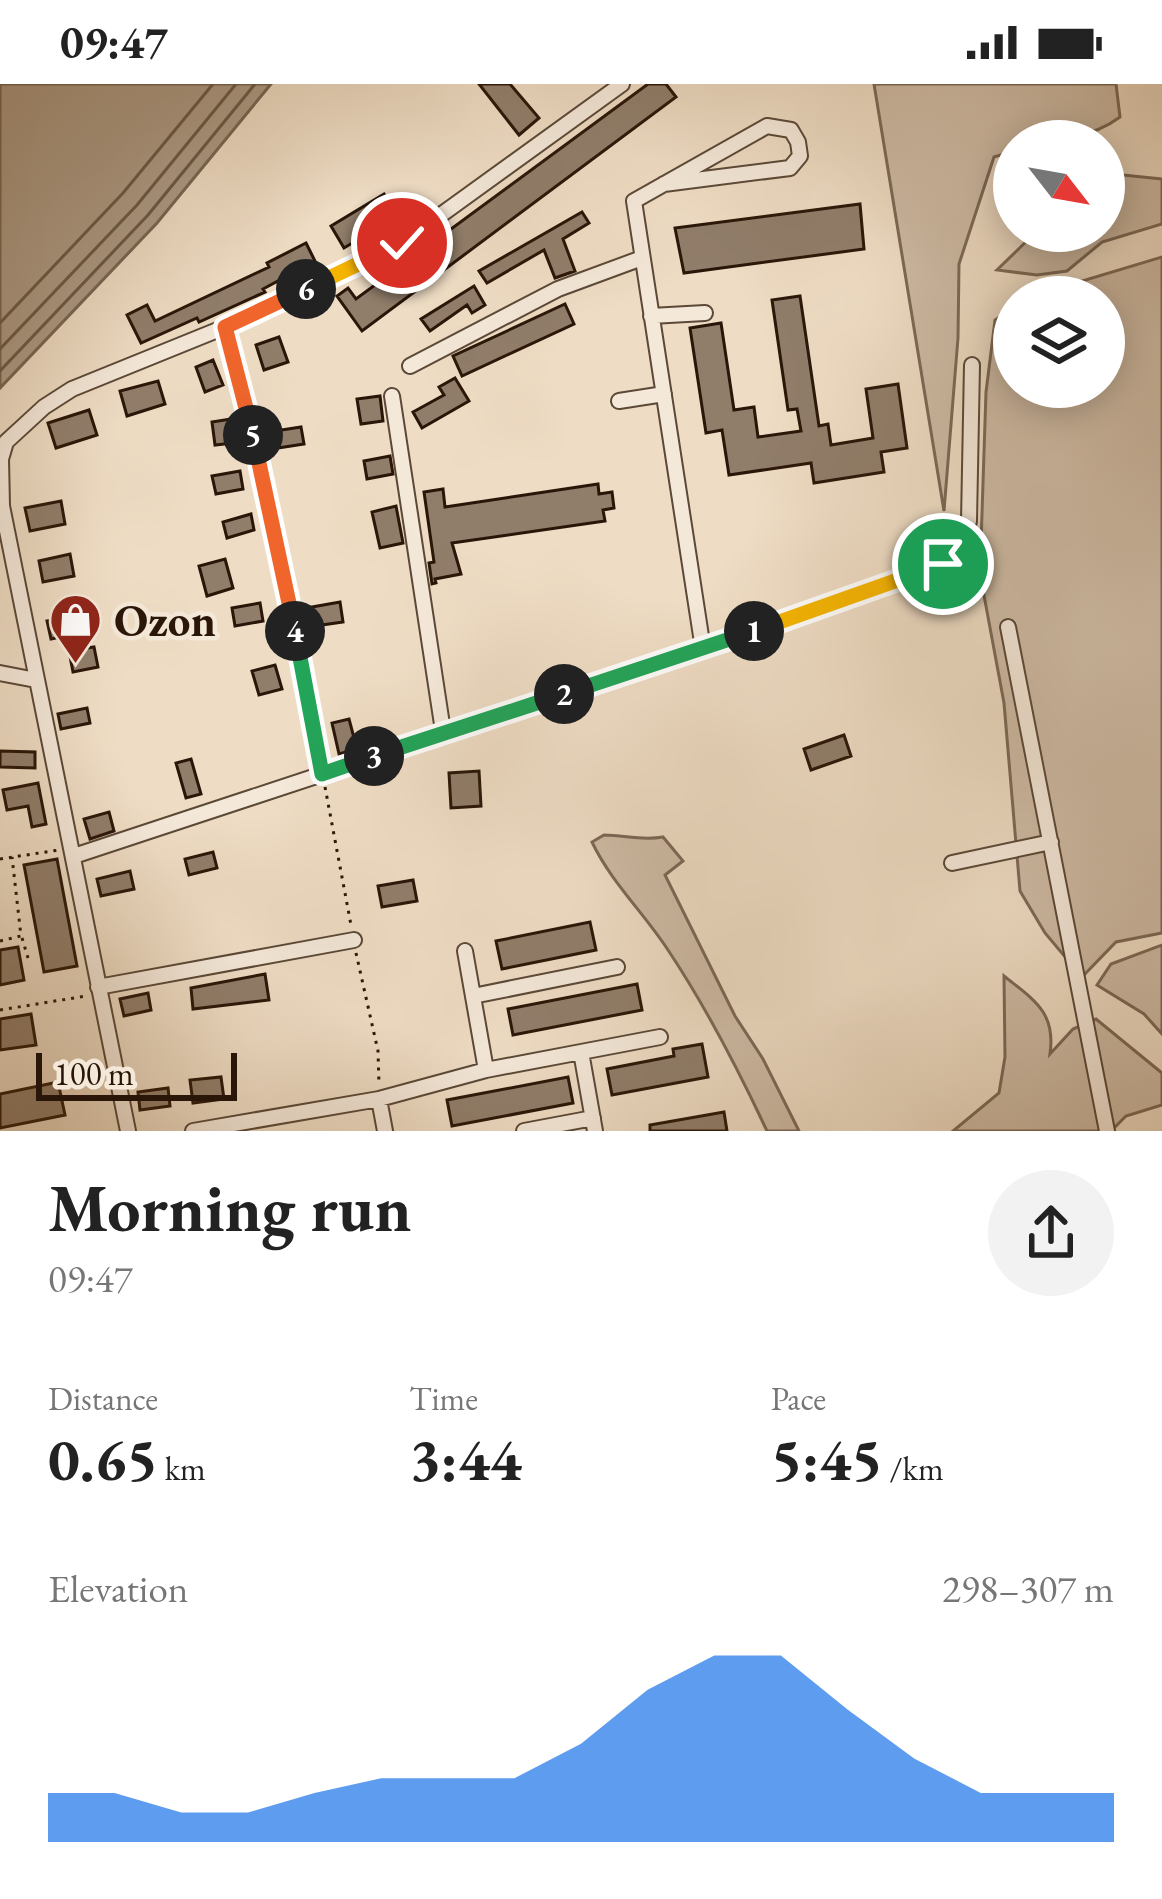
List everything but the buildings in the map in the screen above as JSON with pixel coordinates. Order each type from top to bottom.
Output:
[{"type":"street","points":[[128,1131],[2,506],[1,459],[6,442],[20,426],[72,389],[225,327],[402,243],[622,84]]},
{"type":"street","points":[[664,184],[790,168],[800,156],[798,142],[790,130],[767,126],[664,184],[634,201],[704,649]]},
{"type":"street","points":[[410,366],[557,289],[642,258]]},
{"type":"street","points":[[651,316],[705,313]]},
{"type":"street","points":[[225,327],[269,500],[322,774]]},
{"type":"street","points":[[73,852],[684,656],[943,564],[959,553],[969,521],[972,365]]},
{"type":"street","points":[[620,401],[664,394]]},
{"type":"street","points":[[392,396],[443,731]]},
{"type":"street","points":[[1008,627],[1107,1131]]},
{"type":"street","points":[[0,674],[36,680]]},
{"type":"street","points":[[952,863],[1051,842]]},
{"type":"street","points":[[99,990],[354,940]]},
{"type":"street","points":[[465,951],[485,1070]]},
{"type":"street","points":[[473,996],[617,967]]},
{"type":"street","points":[[193,1131],[379,1099],[485,1070],[659,1037]]},
{"type":"street","points":[[524,1131],[594,1124],[581,1052]]},
{"type":"street","points":[[379,1099],[385,1131]]},
{"type":"path","points":[[0,859],[73,852]]},
{"type":"path","points":[[12,857],[28,958]]},
{"type":"path","points":[[0,941],[21,936]]},
{"type":"path","points":[[0,1010],[99,990]]},
{"type":"shaded area","points":[[874,84],[1116,84],[1120,117],[1116,120],[993,120],[993,160],[959,264],[944,511]]},
{"type":"shaded area","points":[[1125,175],[1162,179],[1162,224],[1125,235]]},
{"type":"shaded area","points":[[1015,252],[1090,252],[1067,271],[1037,275],[997,270]]},
{"type":"shaded area","points":[[1162,257],[1162,933],[1116,942],[1082,977],[1045,933],[1020,891],[1004,703],[980,574],[986,392],[993,336],[993,408],[1125,408],[1125,276],[1099,276]]},
{"type":"shaded area","points":[[604,835],[663,837],[683,861],[665,875],[799,1131],[767,1131],[695,994],[600,857],[592,842]]},
{"type":"shaded area","points":[[1162,945],[1162,1034],[1144,1014],[1097,985],[1111,964]]},
{"type":"shaded area","points":[[1004,976],[1046,1017],[1050,1054],[1073,1029],[1096,1019],[1162,1073],[1162,1105],[1126,1116],[1111,1131],[953,1131],[999,1093],[1005,1057]]},
{"type":"water","points":[[0,84],[271,84],[157,223],[0,388]]},
{"type":"place","name":"Ozon","points":[[75,666]]},
{"type":"route","points":[[402,243],[225,327],[269,500],[322,774],[684,656],[943,564]]}]
